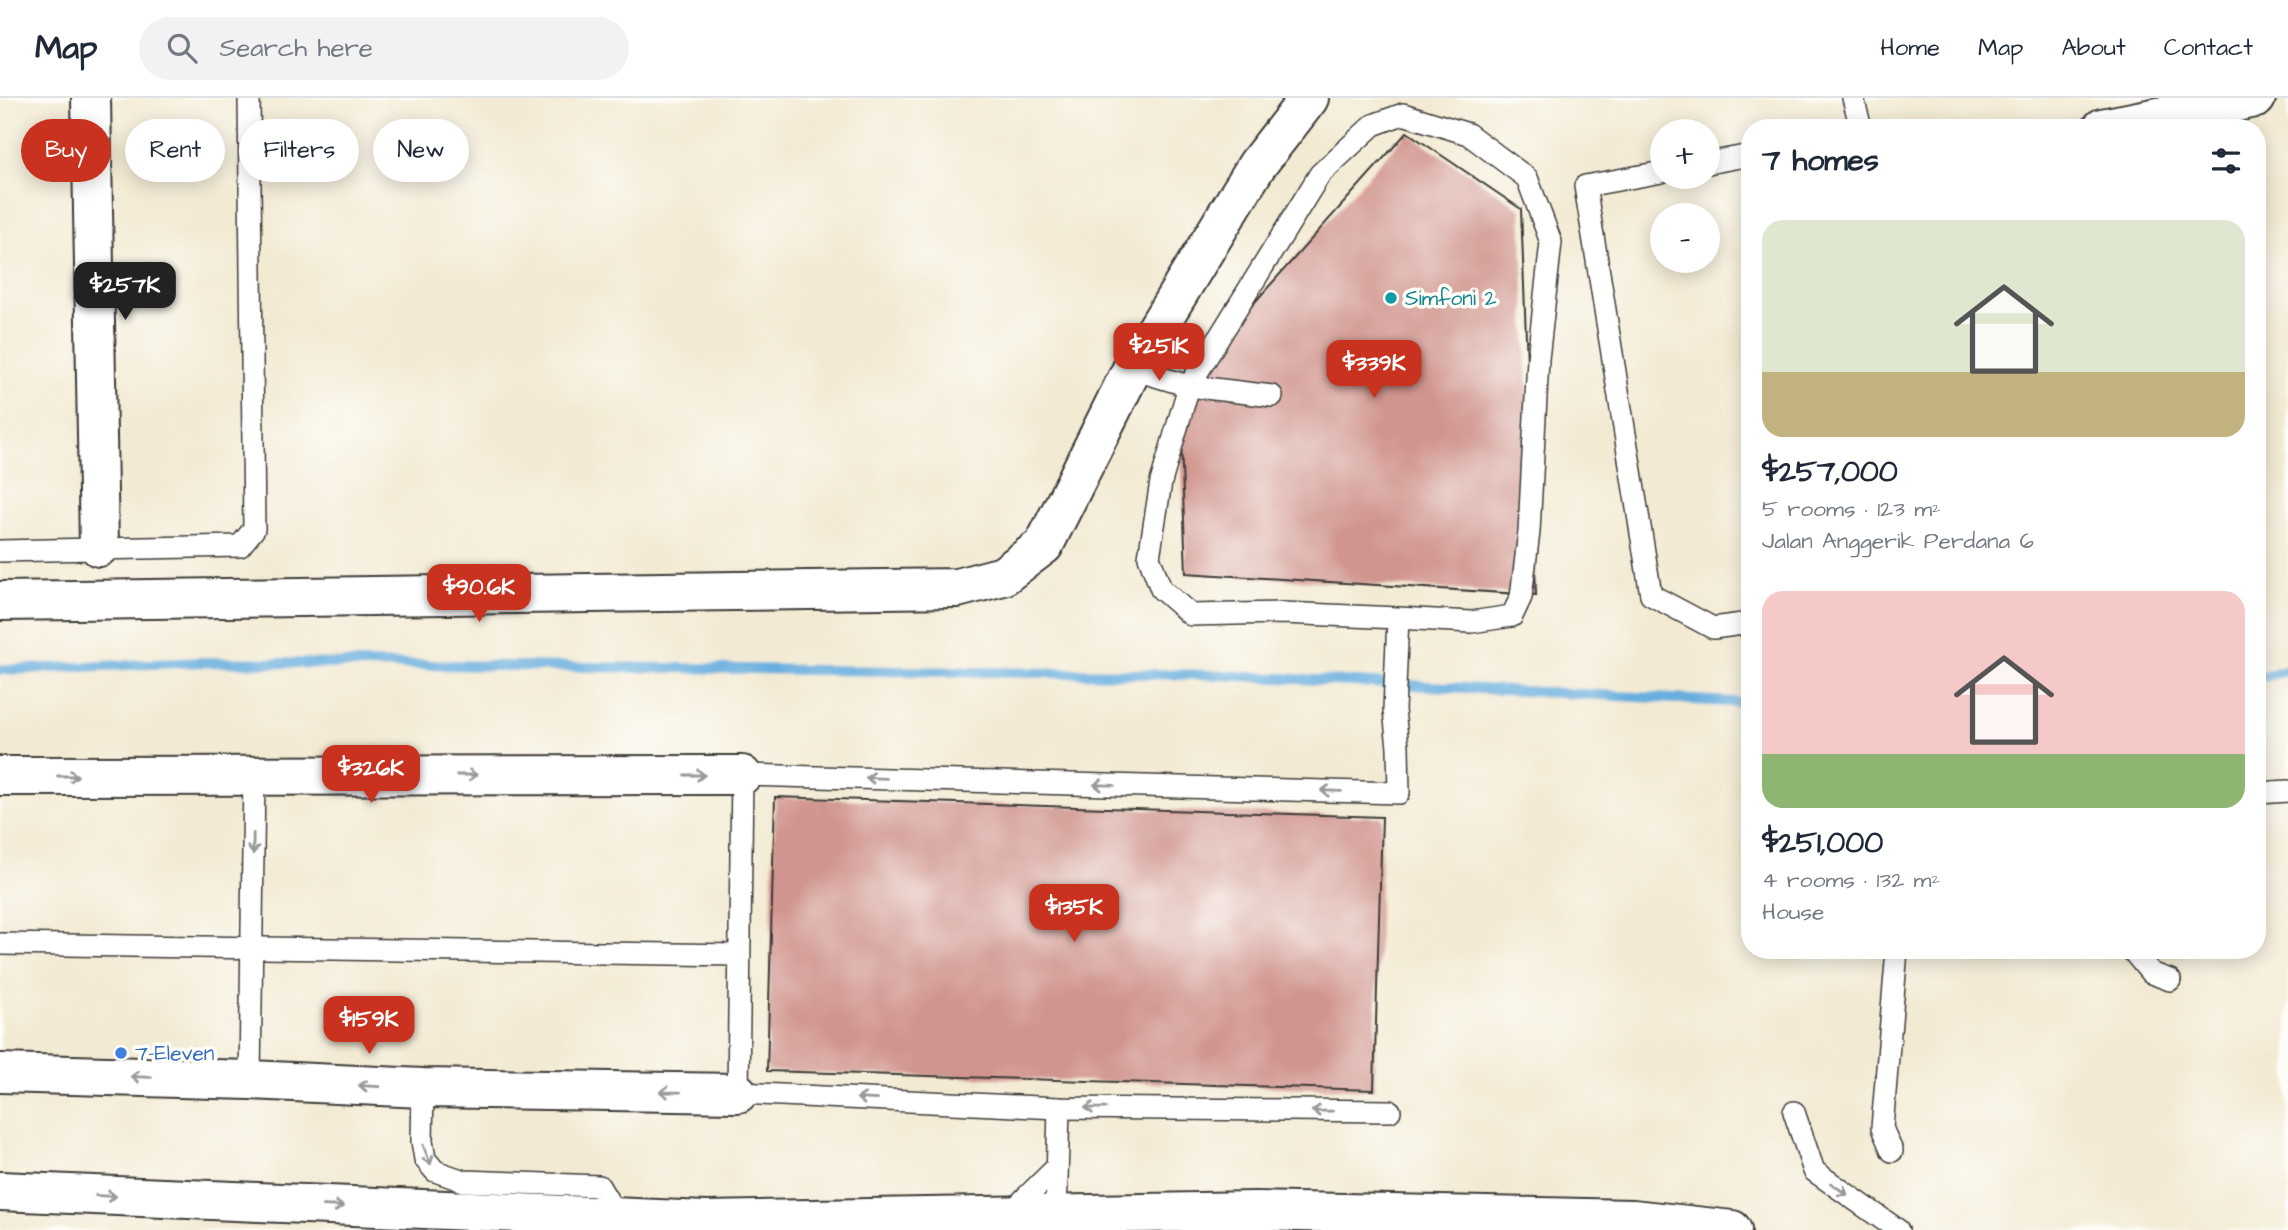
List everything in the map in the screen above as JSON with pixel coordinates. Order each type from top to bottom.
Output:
[{"type":"street","points":[[91,98],[99,547]]},
{"type":"street","points":[[0,601],[957,588],[1003,576],[1044,545],[1132,369],[1257,164],[1309,98]]},
{"type":"street","points":[[2170,119],[2256,98]]},
{"type":"street","points":[[0,776],[742,775]]},
{"type":"street","points":[[0,1073],[423,1088],[738,1093]]},
{"type":"street","points":[[0,1191],[699,1226],[1006,1217],[1058,1223],[1254,1211],[1633,1219],[1732,1230]]},
{"type":"lane","points":[[0,551],[240,546],[254,528],[249,98]]},
{"type":"lane","points":[[1853,98],[1859,119]]},
{"type":"lane","points":[[1403,114],[1468,134],[1527,178],[1550,242],[1538,359],[1529,532],[1521,597],[1511,616],[1471,622],[1398,618],[1283,613],[1191,615],[1161,589],[1149,557],[1161,482],[1189,386],[1320,174],[1373,125],[1403,114]]},
{"type":"lane","points":[[1720,161],[1741,157]]},
{"type":"lane","points":[[1650,174],[1585,186],[1651,595],[1713,628],[1741,624]]},
{"type":"lane","points":[[1132,369],[1189,386],[1272,396]]},
{"type":"lane","points":[[1390,1111],[1059,1108],[738,1093],[739,955],[742,775],[1399,793],[1394,710],[1398,618]]},
{"type":"lane","points":[[250,1080],[254,775]]},
{"type":"lane","points":[[2266,792],[2288,790]]},
{"type":"lane","points":[[0,943],[739,955]]},
{"type":"lane","points":[[1892,1152],[1882,1128],[1896,959]]},
{"type":"lane","points":[[2139,959],[2151,973],[2170,980]]},
{"type":"lane","points":[[423,1088],[422,1141],[425,1158],[435,1171],[464,1181],[599,1186],[599,1222]]},
{"type":"lane","points":[[1058,1223],[1059,1108]]},
{"type":"lane","points":[[1794,1112],[1814,1171],[1898,1230]]},
{"type":"lane","points":[[1006,1217],[1057,1167]]},
{"type":"building","name":"Simfoni 2","points":[[1407,132],[1521,209],[1536,595],[1186,573],[1179,387]]},
{"type":"building","points":[[775,797],[1382,817],[1374,1090],[767,1071]]},
{"type":"waterway","points":[[0,670],[204,662],[1221,675],[1741,703]]},
{"type":"waterway","points":[[2266,677],[2288,670]]},
{"type":"place","name":"Simfoni 2","points":[[1391,298]]},
{"type":"place","name":"7-Eleven","points":[[121,1053]]}]
